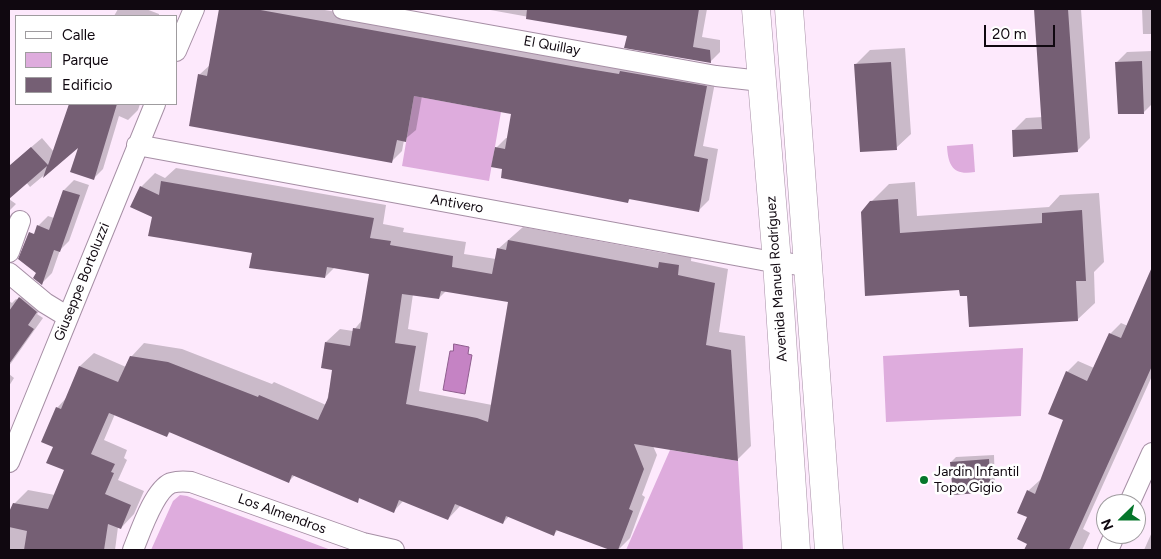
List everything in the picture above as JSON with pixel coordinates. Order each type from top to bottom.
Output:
[{"type":"main road","name":"Avenida Manuel Rodríguez","points":[[756,9],[777,262],[796,550]]},
{"type":"main road","points":[[789,9],[829,550]]},
{"type":"main road","points":[[760,53],[792,50]]},
{"type":"main road","points":[[784,385],[816,382]]},
{"type":"street","points":[[178,46],[194,9]]},
{"type":"street","name":"El Quillay","points":[[343,9],[716,76],[761,81]]},
{"type":"street","name":"Giuseppe Bortoluzzi","points":[[9,462],[155,105]]},
{"type":"street","name":"Antivero","points":[[137,145],[777,262],[808,266]]},
{"type":"street","points":[[9,252],[20,221]]},
{"type":"street","points":[[9,273],[45,303],[68,317]]},
{"type":"street","points":[[1134,494],[1152,453]]},
{"type":"street","name":"Los Almendros","points":[[133,550],[154,502],[169,484],[191,482],[363,543],[394,550]]},
{"type":"green space","points":[[414,96],[501,112],[489,181],[402,166]]},
{"type":"green space","points":[[973,144],[975,172],[957,171],[950,164],[947,146]]},
{"type":"green space","points":[[1023,348],[1021,416],[886,422],[883,356]]},
{"type":"green space","points":[[670,450],[738,461],[743,550],[626,550]]},
{"type":"green space","points":[[180,495],[331,550],[151,550],[173,501]]},
{"type":"shaded area","points":[[454,344],[469,347],[468,354],[472,355],[465,394],[443,390],[450,351],[453,351]]},
{"type":"building","points":[[219,9],[255,9],[577,67],[619,74],[620,71],[707,86],[694,156],[708,159],[699,212],[629,199],[628,203],[501,178],[502,169],[491,167],[495,147],[505,149],[511,114],[414,96],[406,142],[397,140],[392,163],[189,126],[198,74],[207,76]]},
{"type":"building","points":[[527,9],[699,9],[693,47],[710,50],[711,63],[624,48],[627,36],[526,19]]},
{"type":"building","points":[[1034,9],[1068,9],[1078,152],[1013,157],[1012,130],[1042,129]]},
{"type":"building","points":[[1142,61],[1144,114],[1118,114],[1115,62]]},
{"type":"building","points":[[891,62],[897,150],[860,152],[854,64]]},
{"type":"building","points":[[69,105],[117,105],[94,180],[70,172],[78,148],[43,178],[47,166],[9,199],[9,166],[31,147],[48,165]]},
{"type":"building","points":[[161,181],[374,218],[370,238],[391,241],[390,245],[453,256],[452,267],[492,274],[497,248],[506,250],[508,240],[658,268],[659,262],[679,265],[678,275],[715,283],[706,345],[731,350],[738,461],[634,444],[644,469],[629,509],[633,511],[618,550],[610,550],[556,530],[554,536],[506,516],[503,524],[455,504],[448,520],[399,500],[394,513],[359,498],[358,503],[292,475],[289,483],[169,432],[167,437],[109,413],[91,454],[115,464],[111,472],[114,473],[105,494],[131,505],[121,529],[108,524],[104,550],[24,550],[27,531],[9,527],[9,512],[13,503],[48,509],[64,470],[46,463],[53,447],[41,442],[56,407],[61,409],[79,366],[118,382],[130,356],[168,362],[258,397],[259,395],[318,420],[328,398],[332,370],[321,368],[325,342],[350,346],[353,328],[360,329],[369,274],[327,267],[325,278],[249,268],[252,253],[148,236],[152,217],[130,207],[140,186],[159,195]],"holes":[[[441,291],[508,302],[488,422],[477,418],[406,404],[416,346],[395,343],[402,294],[439,299]]]},
{"type":"building","points":[[63,190],[80,195],[60,252],[54,250],[42,285],[33,278],[36,273],[18,259],[29,232],[34,234],[37,225],[49,230]]},
{"type":"building","points":[[898,199],[900,233],[1042,223],[1042,213],[1082,210],[1086,281],[1076,281],[1078,321],[969,327],[967,296],[960,296],[959,290],[865,296],[861,212],[870,201]]},
{"type":"building","points":[[1152,267],[1152,366],[1131,413],[1069,550],[1024,550],[1027,544],[1017,539],[1027,517],[1017,513],[1027,490],[1035,494],[1063,420],[1048,414],[1066,371],[1087,381],[1109,333],[1121,338]]},
{"type":"building","points":[[19,297],[37,312],[28,325],[34,329],[9,364],[9,311]]},
{"type":"building","points":[[989,459],[991,492],[953,495],[950,462]]},
{"type":"place","name":"Jardin Infantil Topo Gigio","points":[[924,480]]}]
